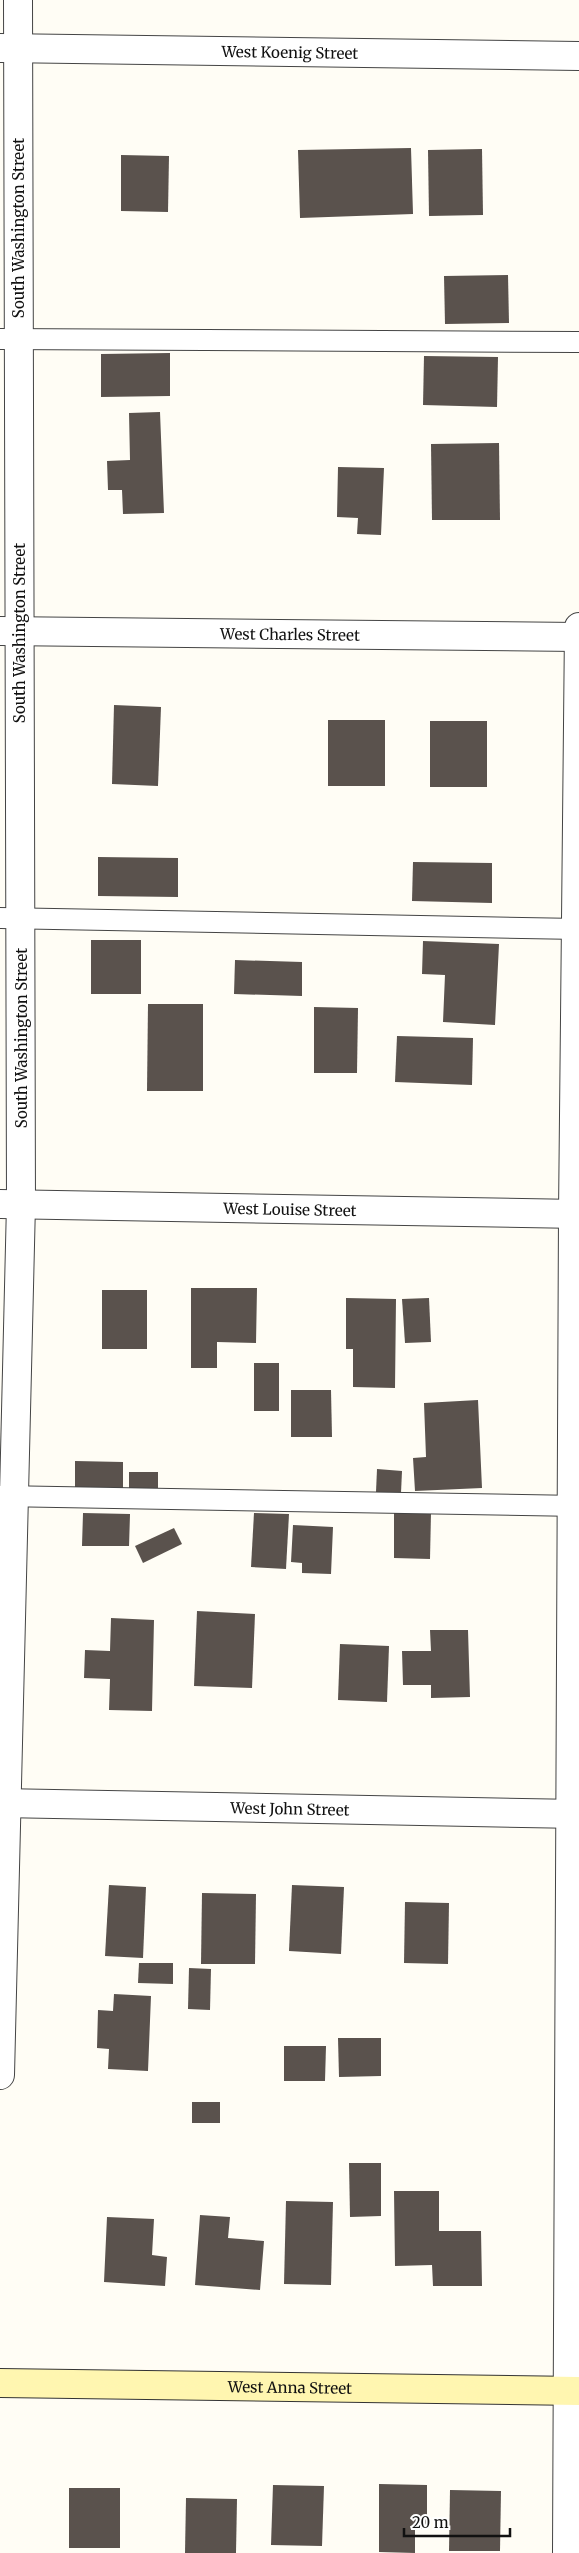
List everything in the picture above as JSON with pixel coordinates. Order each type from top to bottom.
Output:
[{"type":"main road","name":"West Anna Street","points":[[0,2383],[574,2391]]},
{"type":"street","name":"South Washington Street","points":[[0,2075],[11,1204],[9,48],[18,0]]},
{"type":"street","name":"West Koenig Street","points":[[9,48],[579,56]]},
{"type":"street","points":[[567,2553],[574,2391],[575,1506],[579,627]]},
{"type":"street","name":"West Charles Street","points":[[10,631],[579,637]]},
{"type":"street","name":"West Louise Street","points":[[11,1204],[576,1214]]},
{"type":"street","name":"West John Street","points":[[3,1803],[575,1814]]},
{"type":"lane","points":[[9,339],[579,342]]},
{"type":"lane","points":[[10,918],[578,929]]},
{"type":"lane","points":[[7,1496],[575,1506]]},
{"type":"building","points":[[411,148],[413,214],[300,218],[298,150]]},
{"type":"building","points":[[482,149],[483,215],[429,216],[428,150]]},
{"type":"building","points":[[121,155],[169,156],[168,212],[121,211]]},
{"type":"building","points":[[508,275],[509,323],[445,324],[444,276]]},
{"type":"building","points":[[170,353],[170,396],[101,397],[101,354]]},
{"type":"building","points":[[424,356],[498,357],[497,407],[423,405]]},
{"type":"building","points":[[160,412],[164,513],[123,514],[122,490],[108,490],[107,461],[130,460],[129,413]]},
{"type":"building","points":[[499,443],[500,520],[432,520],[431,444]]},
{"type":"building","points":[[338,467],[384,468],[381,535],[357,534],[358,518],[337,517]]},
{"type":"building","points":[[114,705],[161,707],[158,786],[112,784]]},
{"type":"building","points":[[328,720],[385,720],[385,786],[328,786]]},
{"type":"building","points":[[430,721],[487,721],[487,787],[430,787]]},
{"type":"building","points":[[98,857],[178,858],[178,897],[98,896]]},
{"type":"building","points":[[413,862],[492,863],[492,903],[412,901]]},
{"type":"building","points":[[91,940],[141,940],[141,994],[91,994]]},
{"type":"building","points":[[423,941],[499,944],[495,1025],[443,1022],[445,975],[422,974]]},
{"type":"building","points":[[235,960],[302,962],[302,996],[234,994]]},
{"type":"building","points":[[148,1004],[203,1004],[203,1091],[147,1091]]},
{"type":"building","points":[[314,1007],[358,1008],[357,1073],[314,1073]]},
{"type":"building","points":[[397,1036],[473,1038],[472,1085],[395,1082]]},
{"type":"building","points":[[191,1288],[257,1288],[256,1343],[217,1342],[217,1368],[191,1368]]},
{"type":"building","points":[[102,1290],[147,1290],[147,1349],[102,1349]]},
{"type":"building","points":[[346,1298],[396,1299],[395,1388],[353,1387],[353,1349],[346,1349]]},
{"type":"building","points":[[429,1298],[431,1342],[405,1343],[402,1299]]},
{"type":"building","points":[[254,1363],[279,1363],[279,1411],[254,1411]]},
{"type":"building","points":[[291,1390],[331,1390],[332,1437],[291,1437]]},
{"type":"building","points":[[478,1400],[482,1488],[415,1491],[413,1458],[426,1457],[424,1403]]},
{"type":"building","points":[[75,1461],[123,1462],[123,1491],[75,1490]]},
{"type":"building","points":[[377,1469],[402,1471],[401,1493],[376,1492]]},
{"type":"building","points":[[129,1472],[158,1472],[158,1490],[129,1490]]},
{"type":"building","points":[[394,1512],[431,1513],[430,1559],[394,1558]]},
{"type":"building","points":[[83,1513],[130,1514],[129,1546],[82,1546]]},
{"type":"building","points":[[254,1513],[289,1514],[286,1569],[251,1567]]},
{"type":"building","points":[[293,1525],[333,1527],[331,1574],[302,1573],[302,1563],[291,1562]]},
{"type":"building","points":[[174,1528],[182,1544],[143,1563],[135,1546]]},
{"type":"building","points":[[197,1611],[255,1614],[252,1688],[194,1686]]},
{"type":"building","points":[[111,1618],[154,1620],[152,1711],[109,1710],[110,1679],[84,1678],[85,1650],[110,1651]]},
{"type":"building","points":[[430,1630],[468,1630],[470,1697],[431,1698],[431,1685],[403,1685],[402,1651],[431,1651]]},
{"type":"building","points":[[340,1644],[389,1646],[387,1702],[338,1700]]},
{"type":"building","points":[[109,1885],[146,1887],[143,1958],[105,1956]]},
{"type":"building","points":[[292,1885],[344,1887],[341,1954],[289,1951]]},
{"type":"building","points":[[202,1893],[256,1894],[255,1964],[201,1964]]},
{"type":"building","points":[[405,1902],[449,1903],[448,1964],[404,1963]]},
{"type":"building","points":[[139,1963],[173,1963],[173,1984],[138,1983]]},
{"type":"building","points":[[189,1968],[211,1969],[210,2010],[188,2009]]},
{"type":"building","points":[[114,1994],[151,1996],[148,2071],[108,2069],[109,2049],[97,2048],[98,2010],[113,2011]]},
{"type":"building","points":[[338,2038],[381,2038],[381,2076],[339,2077]]},
{"type":"building","points":[[284,2046],[326,2046],[325,2081],[284,2081]]},
{"type":"building","points":[[192,2102],[220,2102],[220,2123],[192,2123]]},
{"type":"building","points":[[349,2163],[381,2163],[381,2216],[350,2217]]},
{"type":"building","points":[[394,2191],[439,2191],[439,2231],[481,2231],[482,2286],[433,2286],[432,2265],[395,2266]]},
{"type":"building","points":[[286,2201],[333,2202],[331,2285],[284,2284]]},
{"type":"building","points":[[200,2215],[230,2217],[228,2238],[264,2241],[260,2290],[195,2285]]},
{"type":"building","points":[[107,2217],[154,2219],[152,2255],[167,2257],[165,2286],[104,2282]]},
{"type":"building","points":[[379,2484],[427,2485],[427,2529],[415,2529],[415,2553],[379,2552]]},
{"type":"building","points":[[273,2485],[324,2486],[322,2546],[271,2545]]},
{"type":"building","points":[[69,2488],[120,2488],[120,2548],[69,2548]]},
{"type":"building","points":[[450,2490],[501,2491],[500,2551],[449,2551]]},
{"type":"building","points":[[186,2498],[237,2499],[236,2553],[185,2553]]}]
